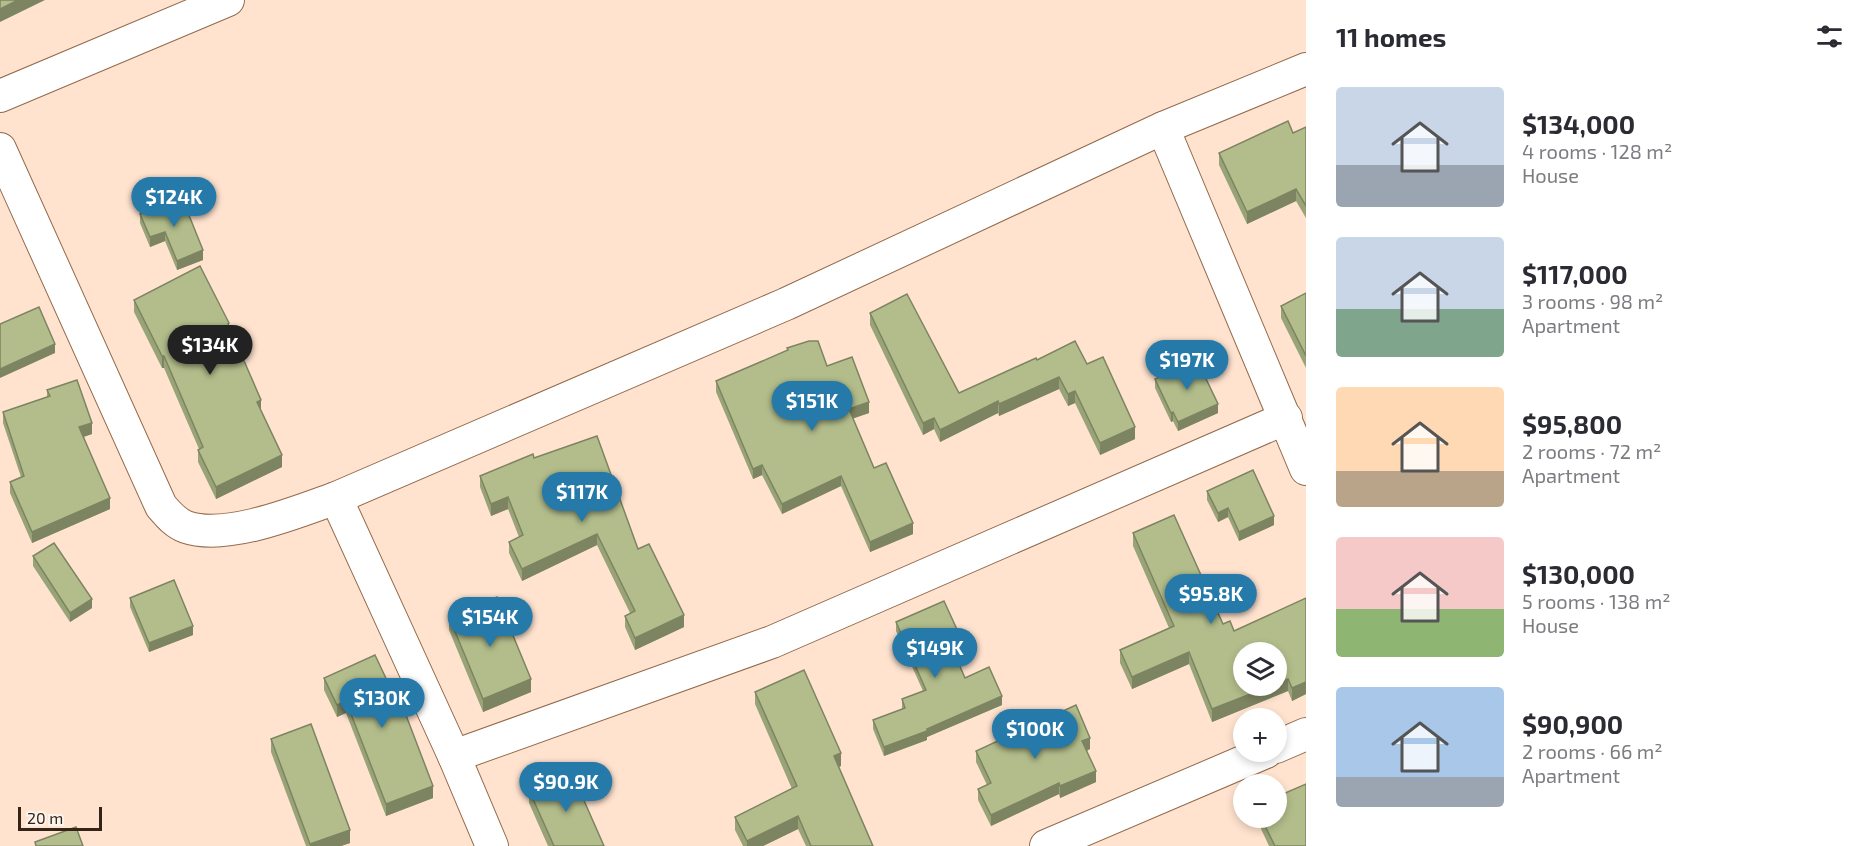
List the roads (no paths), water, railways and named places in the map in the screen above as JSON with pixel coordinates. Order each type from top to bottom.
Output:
[{"type":"street","points":[[0,96],[228,0]]},
{"type":"street","points":[[0,149],[160,506],[173,519],[186,527],[208,530],[237,528],[273,521],[336,498],[786,304],[1163,128],[1306,69]]},
{"type":"street","points":[[1163,128],[1306,469]]},
{"type":"street","points":[[454,756],[772,642],[1286,418]]},
{"type":"street","points":[[336,498],[454,756],[492,846]]},
{"type":"street","points":[[1287,742],[1306,734]]},
{"type":"street","points":[[1046,846],[1243,762]]}]
